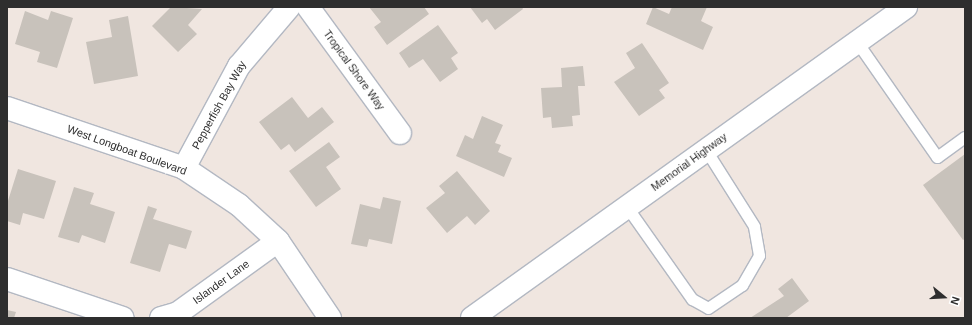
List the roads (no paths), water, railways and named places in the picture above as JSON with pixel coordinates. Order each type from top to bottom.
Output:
[{"type":"street","name":"Pepperfish Bay Way","points":[[184,168],[238,66],[288,7]]},
{"type":"street","name":"Tropical Shore Way","points":[[308,7],[400,133]]},
{"type":"street","name":"Memorial Highway","points":[[472,318],[906,7]]},
{"type":"street","name":"West Longboat Boulevard","points":[[7,108],[184,168],[239,205],[278,240],[330,318]]},
{"type":"street","name":"Islander Lane","points":[[161,318],[178,314],[278,240]]},
{"type":"street","points":[[7,279],[123,318]]},
{"type":"lane","points":[[857,42],[937,157],[965,138]]},
{"type":"lane","points":[[627,206],[692,299],[708,308],[742,285],[759,255],[754,226],[706,150]]}]
